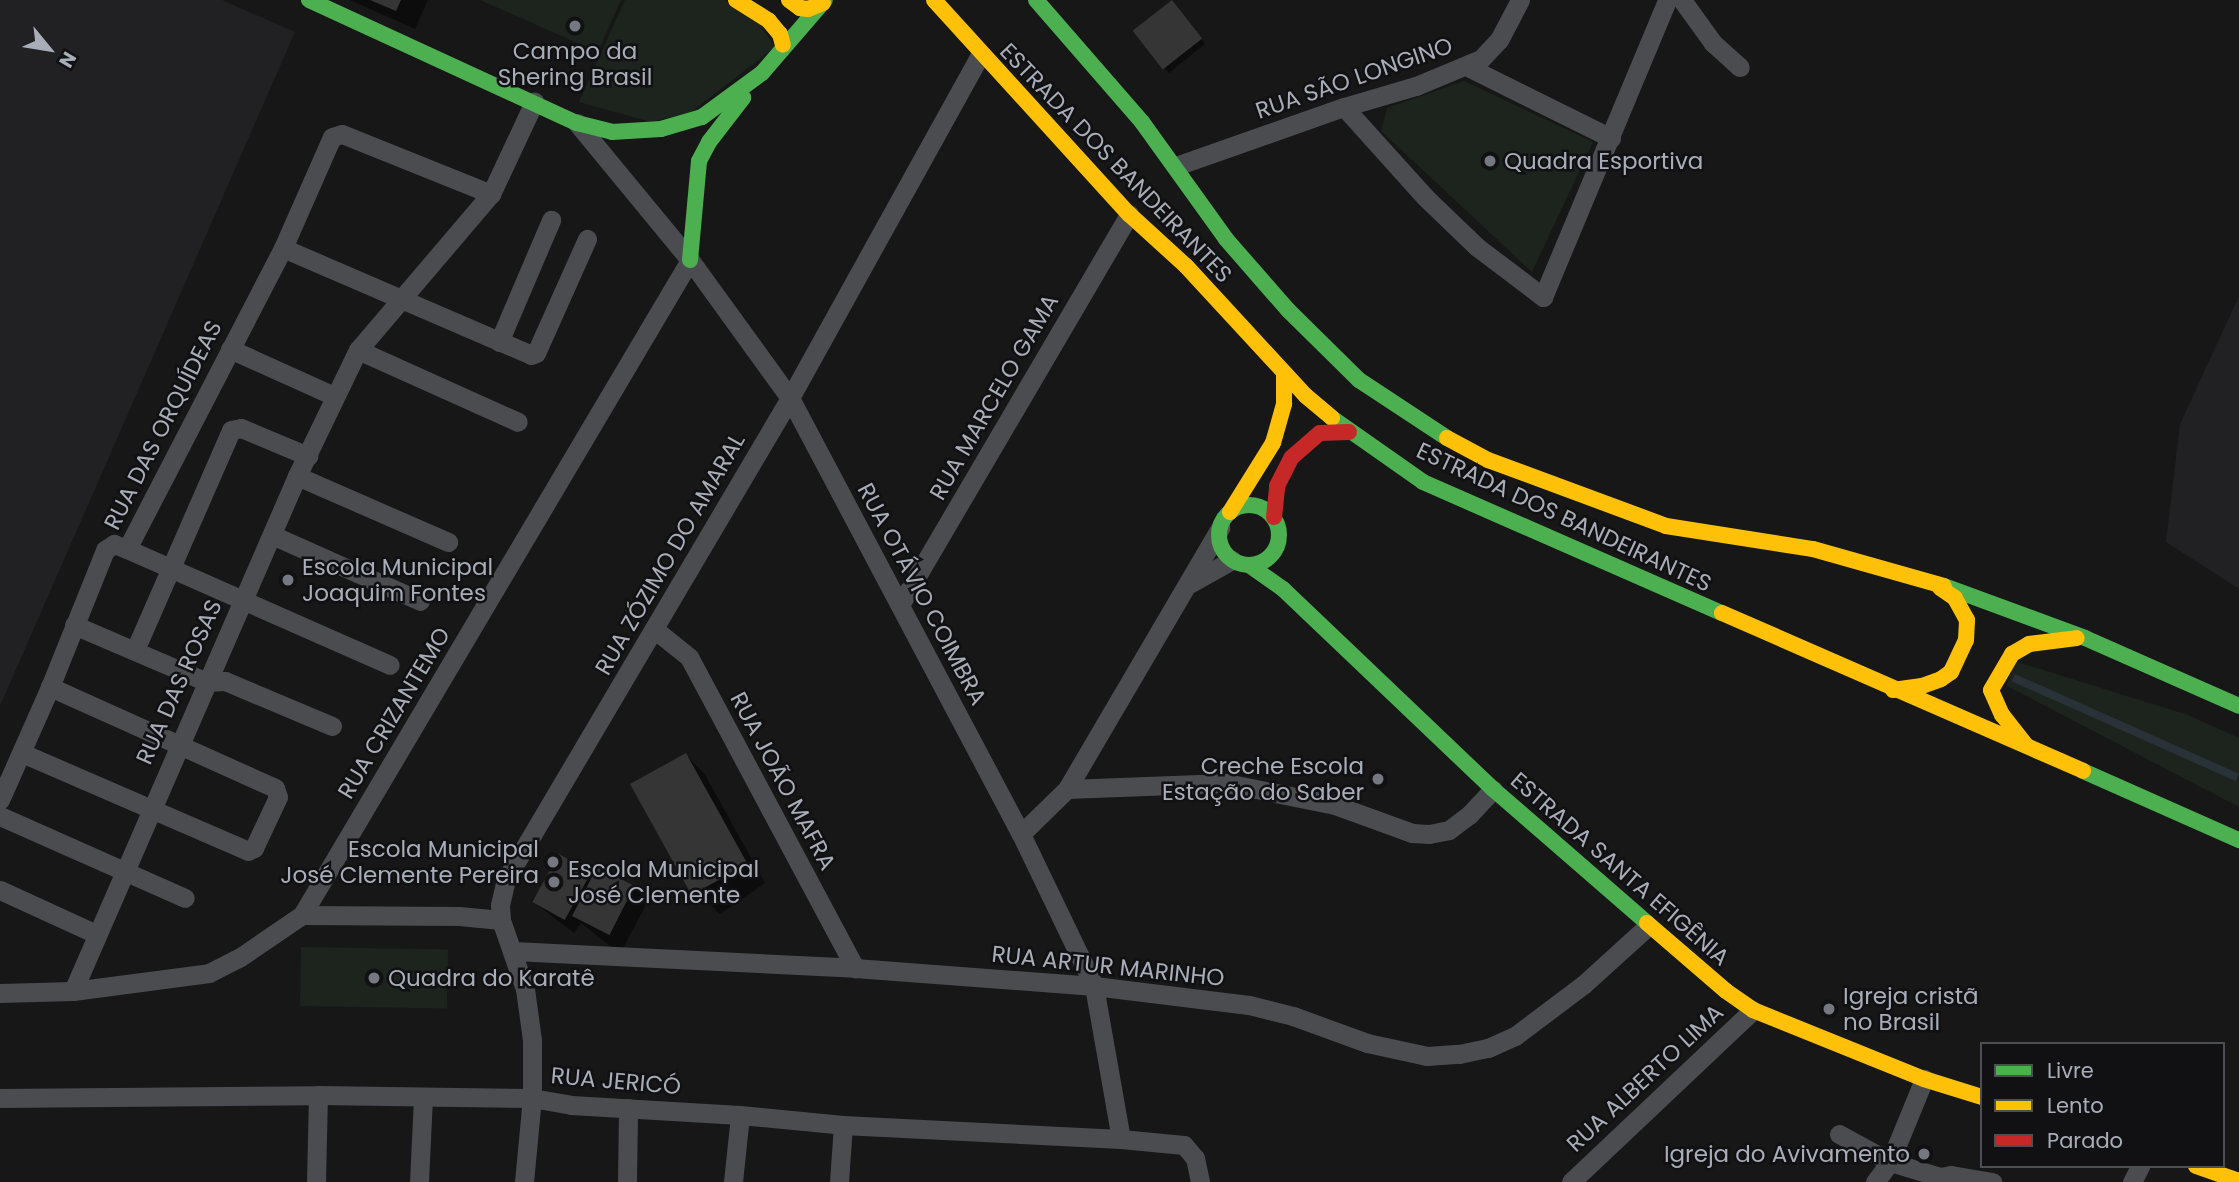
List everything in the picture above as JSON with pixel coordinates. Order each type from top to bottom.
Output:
[{"type":"main road","points":[[310,0],[577,123],[612,132],[661,129],[688,122],[722,104],[762,73]]},
{"type":"main road","points":[[736,0],[769,21],[780,34],[783,46]]},
{"type":"main road","points":[[789,0],[800,8],[808,9],[824,1]]},
{"type":"main road","name":"ESTRADA DOS BANDEIRANTES","points":[[934,0],[980,55],[1129,214],[1186,266],[1284,374],[1349,432],[1423,482],[2239,840]]},
{"type":"main road","name":"ESTRADA DOS BANDEIRANTES","points":[[1036,0],[1142,122],[1226,239],[1288,310],[1359,380],[1426,427],[1488,460],[1666,526],[1813,549],[1930,581],[2085,638],[2239,706]]},
{"type":"main road","points":[[690,260],[695,180],[699,161],[709,142],[783,46],[824,1]]},
{"type":"main road","points":[[1278,545],[1267,560],[1240,563],[1221,546],[1225,520],[1273,443],[1284,404],[1284,374]]},
{"type":"main road","points":[[1283,589],[1279,536],[1274,517],[1277,486],[1291,458],[1307,441],[1320,433],[1349,432]]},
{"type":"main road","points":[[1225,520],[1248,505],[1258,506],[1274,517]]},
{"type":"main road","name":"ESTRADA SANTA EFIGÊNIA","points":[[1240,563],[1283,589],[1493,789],[1726,991],[1753,1010],[1924,1079],[1980,1096]]},
{"type":"main road","points":[[1893,690],[1922,686],[1941,679],[1951,672],[1966,640],[1967,620],[1963,608],[1955,598],[1930,581]]},
{"type":"main road","points":[[2027,747],[2003,715],[1991,690],[2003,666],[2012,654],[2029,644],[2085,638]]},
{"type":"main road","points":[[2202,1168],[2239,1181]]},
{"type":"street","name":"RUA SÃO LONGINO","points":[[1176,166],[1344,107],[1416,86],[1481,59],[1499,40],[1520,0]]},
{"type":"street","points":[[1344,107],[1392,163],[1434,206],[1477,247],[1543,298],[1667,0]]},
{"type":"street","points":[[1682,0],[1713,43],[1740,67]]},
{"type":"street","name":"RUA ZÓZIMO DO AMARAL","points":[[524,1182],[532,1098],[530,1012],[513,951],[501,920],[500,905],[506,879],[790,398],[980,55]]},
{"type":"street","points":[[1466,66],[1611,138]]},
{"type":"street","name":"RUA DAS ROSAS","points":[[73,991],[150,807],[334,396],[358,350],[375,327],[404,299],[491,194],[534,102]]},
{"type":"street","name":"RUA OTÁVIO COIMBRA","points":[[577,123],[690,260],[790,398],[901,605],[1021,835],[1094,986],[1121,1139]]},
{"type":"street","name":"RUA DAS ORQUÍDEAS","points":[[0,800],[50,687],[105,550],[114,544],[127,549],[282,248],[337,134],[491,194]]},
{"type":"street","name":"RUA MARCELO GAMA","points":[[901,605],[1129,214]]},
{"type":"street","points":[[499,342],[551,220]]},
{"type":"street","points":[[282,248],[404,299],[523,354],[536,353],[587,239]]},
{"type":"street","name":"RUA CRIZANTEMO","points":[[0,993],[73,991],[209,973],[239,958],[302,915],[690,260]]},
{"type":"street","points":[[230,349],[334,396]]},
{"type":"street","points":[[358,350],[518,422]]},
{"type":"street","points":[[135,650],[231,430],[241,428],[309,456]]},
{"type":"street","points":[[297,476],[448,542]]},
{"type":"street","points":[[1021,835],[1067,789],[1225,520]]},
{"type":"street","points":[[272,535],[420,601]]},
{"type":"street","points":[[127,549],[390,665]]},
{"type":"street","points":[[1190,583],[1240,563]]},
{"type":"street","points":[[74,625],[207,682],[225,681],[332,726]]},
{"type":"street","name":"RUA JOÃO MAFRA","points":[[654,629],[689,657],[855,968]]},
{"type":"street","points":[[22,753],[247,851],[254,848],[278,790],[50,687]]},
{"type":"street","points":[[1067,789],[1226,783],[1335,805],[1412,833],[1429,834],[1449,830],[1469,815],[1493,789]]},
{"type":"street","points":[[0,816],[185,898]]},
{"type":"street","points":[[0,890],[96,934]]},
{"type":"street","points":[[302,915],[459,916],[501,920]]},
{"type":"street","name":"RUA ARTUR MARINHO","points":[[513,951],[855,968],[1094,986],[1249,1005],[1388,1049],[1427,1056],[1459,1054],[1488,1048],[1516,1036],[1583,985],[1648,926]]},
{"type":"street","name":"RUA ALBERTO LIMA","points":[[1572,1182],[1753,1010]]},
{"type":"street","points":[[1875,1182],[1890,1162],[1924,1079]]},
{"type":"street","points":[[316,1182],[318,1096]]},
{"type":"street","points":[[419,1182],[423,1097]]},
{"type":"street","name":"RUA JERICÓ","points":[[0,1098],[532,1098],[571,1105],[740,1115],[843,1125],[1121,1139],[1184,1145],[1195,1157],[1200,1182]]},
{"type":"street","points":[[627,1182],[628,1108]]},
{"type":"street","points":[[733,1182],[740,1115]]},
{"type":"street","points":[[839,1182],[843,1125]]},
{"type":"street","points":[[1839,1134],[1890,1162],[1940,1177],[1951,1175],[1992,1182]]},
{"type":"shaded area","points":[[0,0],[222,0],[295,32],[0,706]]},
{"type":"shaded area","name":"Campo da Shering Brasil","points":[[480,0],[621,0],[598,52]]},
{"type":"shaded area","points":[[625,0],[726,0],[754,16],[775,47],[691,112],[651,122],[579,102]]},
{"type":"shaded area","points":[[1464,81],[1593,142],[1532,272],[1381,131],[1387,108]]},
{"type":"shaded area","points":[[2239,296],[2239,589],[2166,542],[2180,424]]},
{"type":"shaded area","points":[[2014,661],[2188,715],[2239,738],[2239,807],[2007,686]]},
{"type":"shaded area","points":[[2015,674],[2239,774],[2236,781],[2012,681]]},
{"type":"shaded area","name":"Quadra do Karatê","points":[[301,947],[448,950],[447,1009],[300,1006]]},
{"type":"building","points":[[370,0],[401,0],[396,11]]},
{"type":"building","points":[[1172,0],[1202,39],[1163,69],[1133,31]]},
{"type":"building","points":[[686,753],[748,864],[692,895],[630,784]]},
{"type":"building","points":[[559,854],[591,872],[565,920],[532,902]]},
{"type":"building","points":[[597,867],[634,886],[609,935],[572,916]]},
{"type":"traffic: fast","points":[[309,0],[577,123],[612,132],[661,129],[702,117],[762,73],[825,0]]},
{"type":"traffic: fast","points":[[1036,0],[1142,122],[1226,239],[1288,310],[1359,380],[1447,438]]},
{"type":"traffic: fast","points":[[690,260],[699,161],[709,142],[743,98]]},
{"type":"traffic: fast","points":[[1332,418],[1423,482],[1722,613]]},
{"type":"traffic: fast","points":[[1249,505],[1266,510],[1274,518],[1279,535],[1274,552],[1266,560],[1249,565],[1232,560],[1224,552],[1219,535],[1224,518],[1232,510],[1249,505]]},
{"type":"traffic: fast","points":[[1249,565],[1283,589],[1493,789],[1647,923]]},
{"type":"traffic: fast","points":[[1944,586],[2085,638],[2239,706]]},
{"type":"traffic: fast","points":[[2083,771],[2239,840]]},
{"type":"traffic: slow","points":[[736,0],[769,21],[780,34],[783,45]]},
{"type":"traffic: slow","points":[[789,0],[800,8],[808,9],[823,3]]},
{"type":"traffic: slow","points":[[934,0],[1129,214],[1186,266],[1306,396],[1332,418]]},
{"type":"traffic: slow","points":[[1230,512],[1273,443],[1284,404],[1284,374]]},
{"type":"traffic: slow","points":[[1447,438],[1488,460],[1666,526],[1813,549],[1944,586]]},
{"type":"traffic: slow","points":[[1893,690],[1922,686],[1941,679],[1951,672],[1966,640],[1967,620],[1955,598],[1940,588]]},
{"type":"traffic: slow","points":[[1722,613],[2083,771]]},
{"type":"traffic: slow","points":[[2025,744],[2002,715],[1991,690],[2012,654],[2029,644],[2077,638]]},
{"type":"traffic: slow","points":[[1647,923],[1726,991],[1753,1010],[1924,1079],[1980,1096]]},
{"type":"traffic: slow","points":[[2202,1168],[2239,1181]]},
{"type":"traffic: jam","points":[[1274,517],[1277,486],[1291,458],[1320,433],[1349,432]]},
{"type":"place","name":"Campo da Shering Brasil","points":[[575,26]]},
{"type":"place","name":"Quadra Esportiva","points":[[1490,161]]},
{"type":"place","name":"Escola Municipal Joaquim Fontes","points":[[288,580]]},
{"type":"place","name":"Creche Escola Estação do Saber","points":[[1378,779]]},
{"type":"place","name":"Escola Municipal José Clemente Pereira","points":[[553,862]]},
{"type":"place","name":"Escola Municipal José Clemente","points":[[554,882]]},
{"type":"place","name":"Quadra do Karatê","points":[[374,978]]},
{"type":"place","name":"Igreja cristã no Brasil","points":[[1829,1009]]},
{"type":"place","name":"Igreja do Avivamento","points":[[1924,1154]]}]
